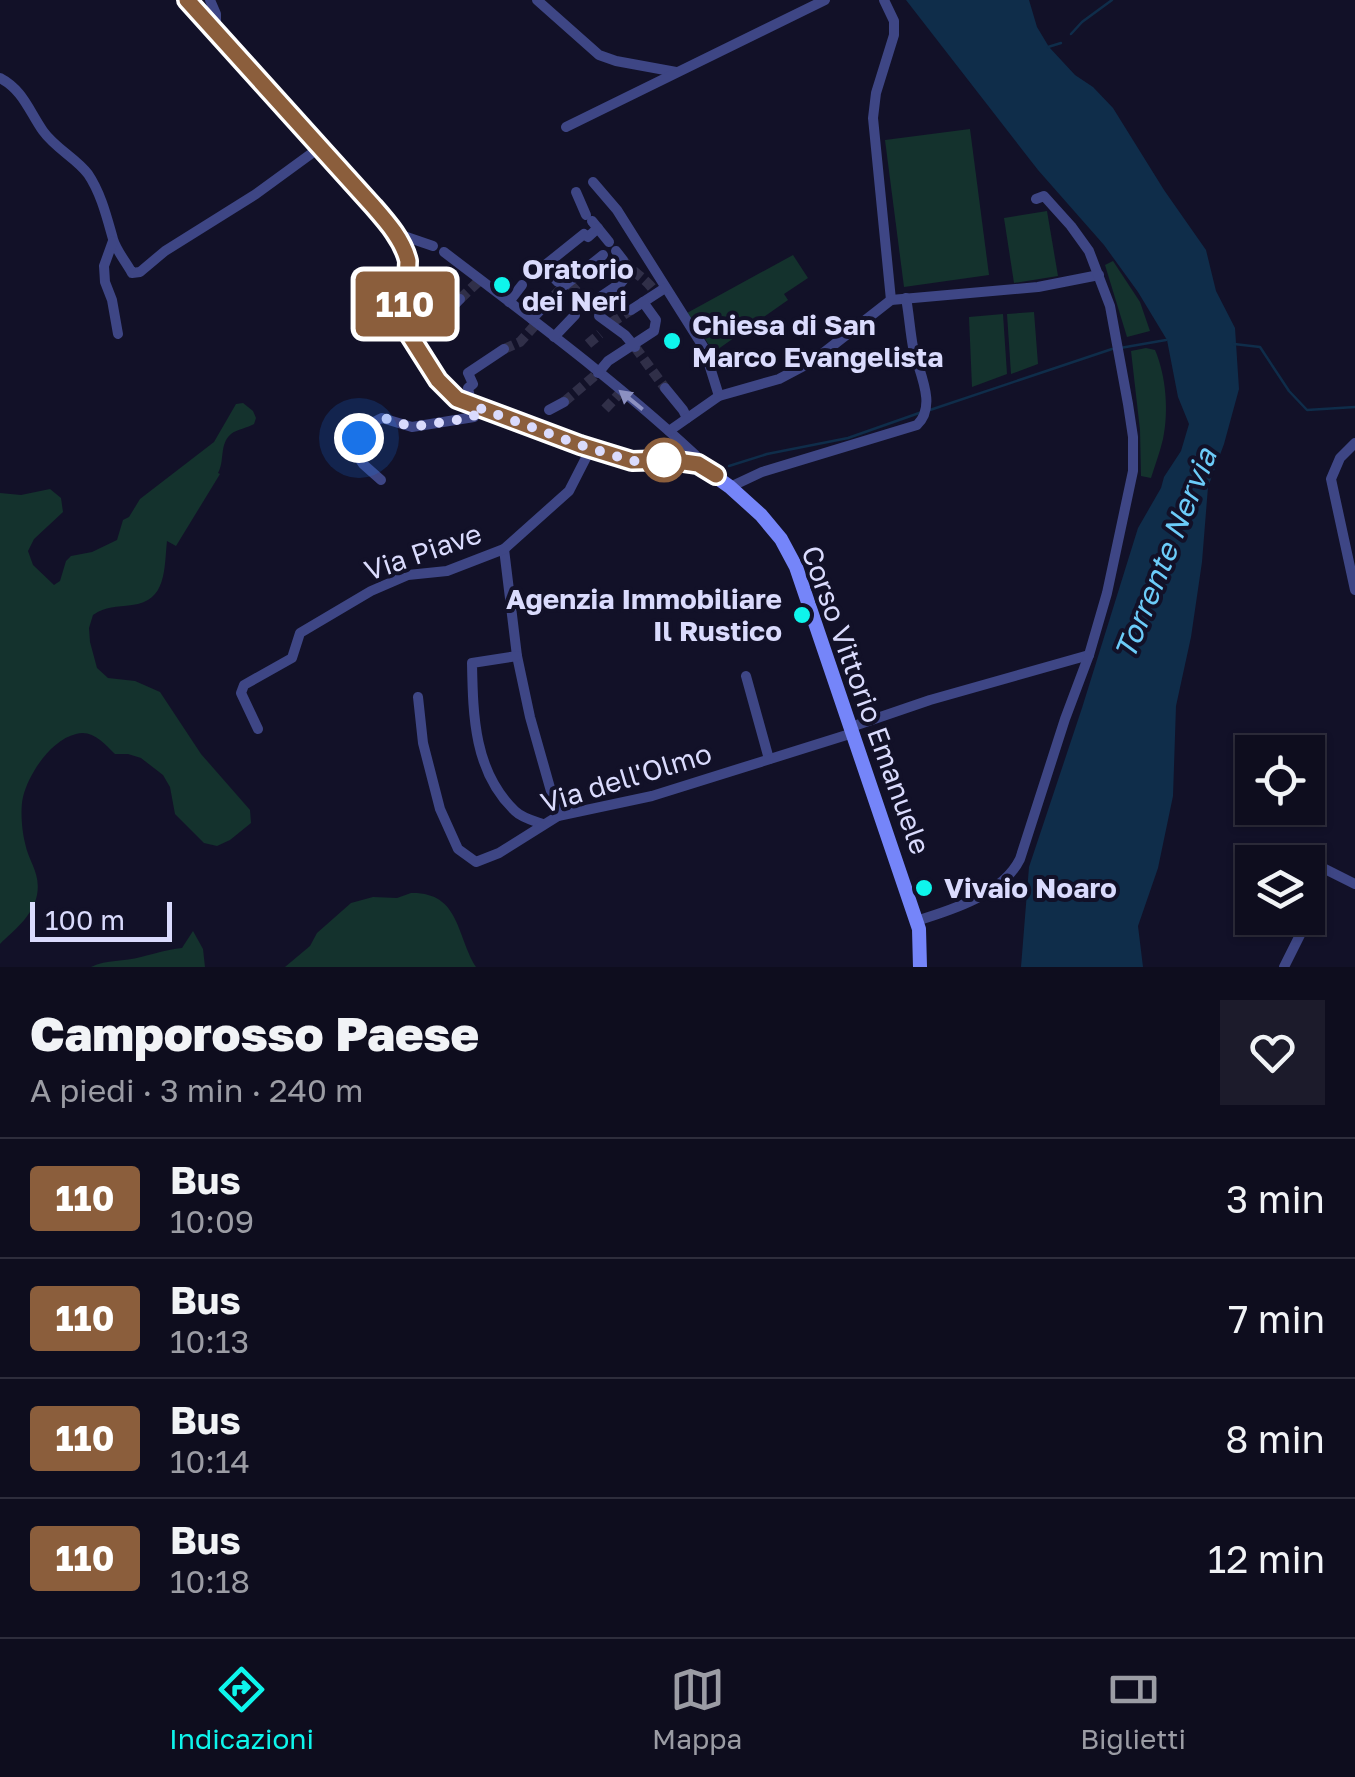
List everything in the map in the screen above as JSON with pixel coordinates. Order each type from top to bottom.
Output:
[{"type":"main road","points":[[187,0],[395,233],[408,261],[405,328],[452,395],[632,461],[698,462]]},
{"type":"main road","name":"Corso Vittorio Emanuele","points":[[698,462],[771,526],[796,567],[919,929],[920,967]]},
{"type":"street","points":[[210,0],[216,14],[216,32]]},
{"type":"street","points":[[537,0],[600,55],[616,62],[678,72]]},
{"type":"street","points":[[566,127],[825,0]]},
{"type":"street","points":[[884,0],[894,21],[905,30]]},
{"type":"street","points":[[891,300],[873,118],[894,21]]},
{"type":"street","points":[[0,78],[24,97],[48,138],[86,172],[112,228],[113,242],[104,266],[118,334]]},
{"type":"street","points":[[113,242],[132,272],[140,272],[165,250],[256,194],[319,148]]},
{"type":"street","points":[[593,182],[617,210],[704,348],[719,396]]},
{"type":"street","points":[[576,192],[614,253],[565,284],[541,268],[584,234],[588,237],[592,222]]},
{"type":"street","points":[[916,921],[991,889],[1016,869],[1107,593],[1133,471],[1133,436],[1121,359],[1100,275],[1071,226],[1044,196],[1036,198]]},
{"type":"street","points":[[395,233],[439,249],[532,319],[669,430],[698,462]]},
{"type":"street","points":[[669,430],[719,396],[779,379],[813,360],[891,300],[1038,287],[1100,275]]},
{"type":"street","points":[[625,278],[591,308],[635,346]]},
{"type":"street","points":[[507,301],[522,286]]},
{"type":"street","points":[[631,310],[665,288]]},
{"type":"street","points":[[730,487],[762,472],[868,441],[922,420],[927,405],[906,298]]},
{"type":"street","points":[[434,326],[460,299]]},
{"type":"street","points":[[598,372],[656,328],[656,320],[644,302]]},
{"type":"street","points":[[532,319],[544,306]]},
{"type":"street","points":[[554,337],[575,315]]},
{"type":"street","points":[[600,334],[610,324]]},
{"type":"street","points":[[576,355],[588,344]]},
{"type":"street","points":[[381,480],[352,448],[377,419],[412,427],[470,418],[475,415],[468,388],[479,385],[468,373],[504,349]]},
{"type":"street","points":[[665,388],[687,418]]},
{"type":"street","points":[[549,410],[564,402]]},
{"type":"street","points":[[1355,443],[1340,458],[1331,479],[1355,590]]},
{"type":"street","name":"Via Piave","points":[[258,728],[241,693],[244,685],[292,658],[300,633],[371,591],[408,575],[447,571],[504,549],[569,491],[591,448]]},
{"type":"street","points":[[504,549],[517,656],[558,816]]},
{"type":"street","name":"Via dell'Olmo","points":[[418,696],[423,742],[440,809],[458,850],[476,862],[500,853],[558,816],[652,796],[769,759],[930,700],[1089,654]]},
{"type":"street","points":[[517,656],[472,664],[473,724],[490,779],[517,814],[543,824]]},
{"type":"street","points":[[746,676],[769,759]]},
{"type":"street","points":[[1284,967],[1312,909],[1313,866],[1355,884]]},
{"type":"green space","points":[[970,129],[989,275],[904,287],[885,140]]},
{"type":"green space","points":[[1047,211],[1058,276],[1014,283],[1004,218]]},
{"type":"green space","points":[[793,255],[808,278],[784,294],[788,300],[714,352],[687,313]]},
{"type":"green space","points":[[1113,261],[1140,302],[1150,331],[1127,337],[1105,265]]},
{"type":"green space","points":[[1034,312],[1038,364],[1011,374],[1007,314]]},
{"type":"green space","points":[[1003,314],[1007,374],[972,387],[969,317]]},
{"type":"green space","points":[[1155,350],[1159,360],[1166,406],[1163,439],[1151,478],[1141,476],[1131,351]]},
{"type":"green space","points":[[243,403],[253,411],[254,424],[227,438],[220,474],[176,546],[167,541],[158,590],[143,602],[98,612],[89,628],[97,668],[108,678],[135,681],[160,692],[201,754],[250,810],[251,823],[217,846],[204,843],[175,814],[170,787],[163,775],[141,758],[115,754],[87,733],[67,737],[42,759],[26,788],[22,827],[37,880],[37,895],[27,916],[0,944],[0,493],[21,495],[50,489],[61,498],[63,512],[34,539],[28,551],[33,565],[54,585],[60,581],[71,556],[92,552],[117,540],[123,520],[140,499],[214,442],[236,404]]},
{"type":"green space","points":[[411,893],[427,895],[448,908],[476,967],[285,967],[351,903]]},
{"type":"green space","points":[[193,931],[203,949],[205,967],[91,967],[182,948]]},
{"type":"water","name":"Torrente Nervia","points":[[906,0],[1029,0],[1037,27],[1049,47],[1113,108],[1206,250],[1216,291],[1235,328],[1239,389],[1208,487],[1202,562],[1176,706],[1173,796],[1158,868],[1138,926],[1143,967],[1021,967],[1029,867],[1138,528],[1181,451],[1189,424],[1178,397],[1167,340],[1138,292]]},
{"type":"waterway","points":[[1071,34],[1112,0]]},
{"type":"waterway","points":[[1048,47],[1061,43]]},
{"type":"waterway","points":[[1120,348],[1166,340]]},
{"type":"waterway","points":[[1234,344],[1260,347],[1289,391],[1307,410],[1355,407]]},
{"type":"waterway","points":[[930,410],[1112,349]]},
{"type":"waterway","points":[[729,466],[848,438],[922,412]]},
{"type":"tunnel","points":[[623,260],[655,292]]},
{"type":"tunnel","points":[[460,299],[478,282]]},
{"type":"tunnel","points":[[570,284],[587,303]]},
{"type":"tunnel","points":[[544,306],[565,285]]},
{"type":"tunnel","points":[[611,323],[631,310]]},
{"type":"tunnel","points":[[504,349],[520,342],[537,323]]},
{"type":"tunnel","points":[[588,344],[600,334]]},
{"type":"tunnel","points":[[635,347],[665,388]]},
{"type":"tunnel","points":[[564,402],[598,373]]},
{"type":"tunnel","points":[[605,409],[621,392]]},
{"type":"bus line","name":"110","points":[[187,0],[395,233],[408,261],[405,328],[452,395],[552,435],[632,461],[698,464],[716,475]]},
{"type":"place","name":"Oratorio dei Neri","points":[[502,285]]},
{"type":"place","name":"Chiesa di San Marco Evangelista","points":[[672,341]]},
{"type":"place","name":"Agenzia Immobiliare Il Rustico","points":[[802,615]]},
{"type":"place","name":"Vivaio Noaro","points":[[924,888]]},
{"type":"route","points":[[359,438],[377,419],[412,427],[470,418],[475,415],[474,406],[632,461],[664,460]]}]
